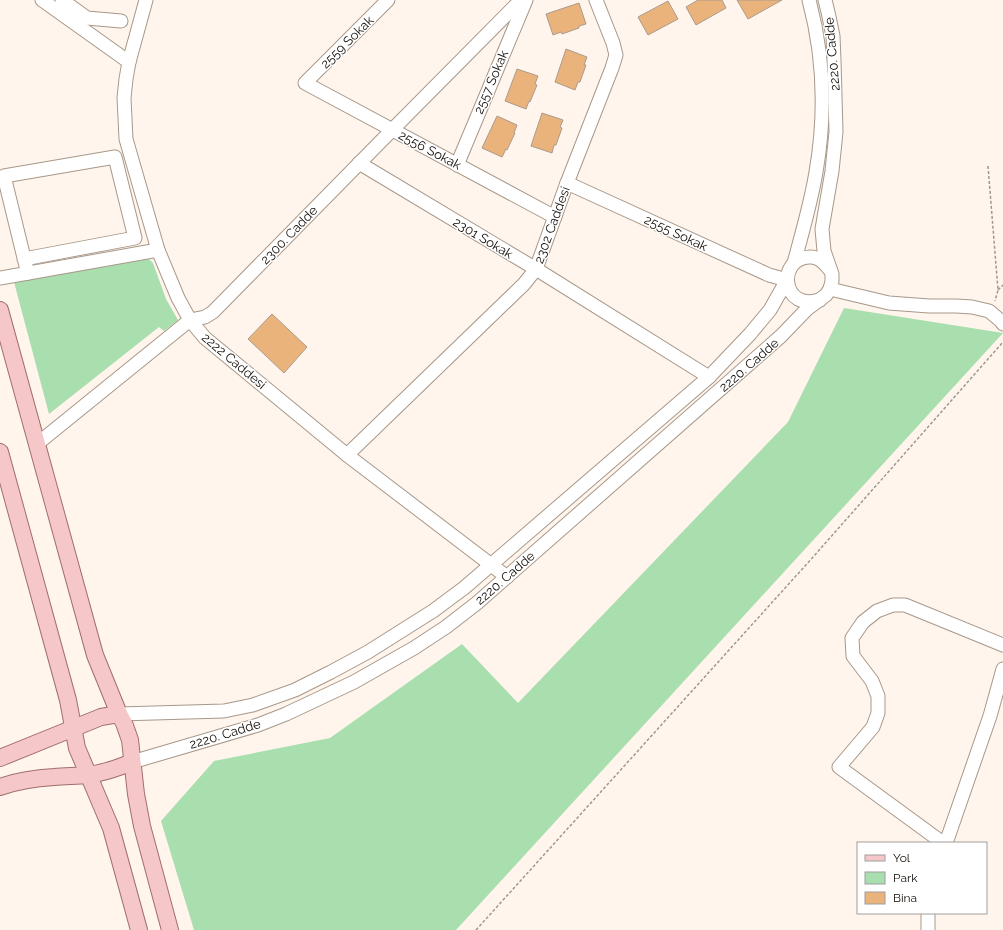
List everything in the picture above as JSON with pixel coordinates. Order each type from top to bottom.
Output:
[{"type":"main road","points":[[0,310],[95,654],[130,740],[136,794],[142,826],[170,930]]},
{"type":"main road","points":[[0,452],[2,470],[68,700],[77,748],[110,828],[139,930]]},
{"type":"main road","points":[[0,758],[83,723],[101,717],[119,714]]},
{"type":"main road","points":[[0,787],[52,777],[88,775],[105,772],[132,762]]},
{"type":"street","points":[[42,0],[129,62]]},
{"type":"street","points":[[63,0],[87,18],[122,21]]},
{"type":"street","name":"2222 Caddesi","points":[[146,0],[129,62],[124,98],[126,138],[158,250],[178,298],[190,320],[205,338],[347,455],[506,577]]},
{"type":"street","name":"2559 Sokak","points":[[305,83],[388,0]]},
{"type":"street","name":"2300. Cadde","points":[[37,444],[190,320],[205,317],[213,312],[521,0]]},
{"type":"street","name":"2557 Sokak","points":[[457,164],[526,0]]},
{"type":"street","name":"2302 Caddesi","points":[[347,455],[524,284],[536,269],[616,55],[613,43],[596,0]]},
{"type":"street","name":"2220. Cadde","points":[[119,714],[224,711],[253,705],[295,690],[368,652],[433,611],[464,588],[709,377],[750,334],[770,310],[787,280],[788,272],[794,264],[816,172],[820,137],[822,97],[821,62],[814,17],[809,0]]},
{"type":"street","name":"2220. Cadde","points":[[132,762],[258,725],[286,714],[354,682],[414,648],[446,627],[477,603],[781,336],[807,309],[826,295],[830,289],[832,274],[824,251],[822,229],[832,171],[836,132],[833,36],[825,0]]},
{"type":"street","name":"2556 Sokak","points":[[305,83],[555,217]]},
{"type":"street","points":[[24,258],[135,238],[115,157],[4,176],[24,258],[28,273]]},
{"type":"street","name":"2301 Sokak","points":[[359,163],[536,269],[709,377]]},
{"type":"street","name":"2555 Sokak","points":[[567,183],[769,275],[787,280]]},
{"type":"street","points":[[0,278],[158,250]]},
{"type":"street","points":[[794,264],[804,258],[818,258],[824,262],[832,274]]},
{"type":"street","points":[[787,280],[788,288],[798,299],[805,302],[820,300]]},
{"type":"street","points":[[830,289],[889,304],[967,307],[989,311],[1003,324]]},
{"type":"street","points":[[944,842],[838,767],[873,727],[878,713],[878,696],[872,681],[853,656],[852,638],[863,622],[877,611],[892,605],[906,605],[1003,645]]},
{"type":"street","points":[[945,842],[990,716],[1003,669]]},
{"type":"street","points":[[990,716],[1003,712]]},
{"type":"street","points":[[928,914],[928,930]]},
{"type":"path","points":[[988,166],[998,290],[996,300],[989,311]]},
{"type":"path","points":[[998,290],[1003,285]]},
{"type":"path","points":[[476,930],[814,556],[1003,342]]},
{"type":"green space","points":[[149,259],[153,263],[166,299],[178,320],[164,331],[159,327],[49,414],[14,282]]},
{"type":"green space","points":[[844,308],[1003,333],[456,930],[194,930],[161,821],[214,761],[330,738],[462,644],[518,703],[788,422]]},
{"type":"building","points":[[698,0],[722,0],[726,8],[696,25],[686,7]]},
{"type":"building","points":[[737,0],[782,0],[748,19]]},
{"type":"building","points":[[668,1],[678,19],[648,35],[638,17]]},
{"type":"building","points":[[579,3],[586,24],[562,34],[561,32],[553,35],[546,14]]},
{"type":"building","points":[[566,49],[587,57],[580,82],[578,82],[575,90],[555,82]]},
{"type":"building","points":[[517,69],[538,76],[535,84],[537,85],[526,109],[505,101]]},
{"type":"building","points":[[542,113],[563,120],[560,127],[562,128],[552,153],[531,146]]},
{"type":"building","points":[[497,116],[517,125],[515,133],[502,157],[482,148]]},
{"type":"building","points":[[272,314],[307,347],[284,373],[248,339]]}]
